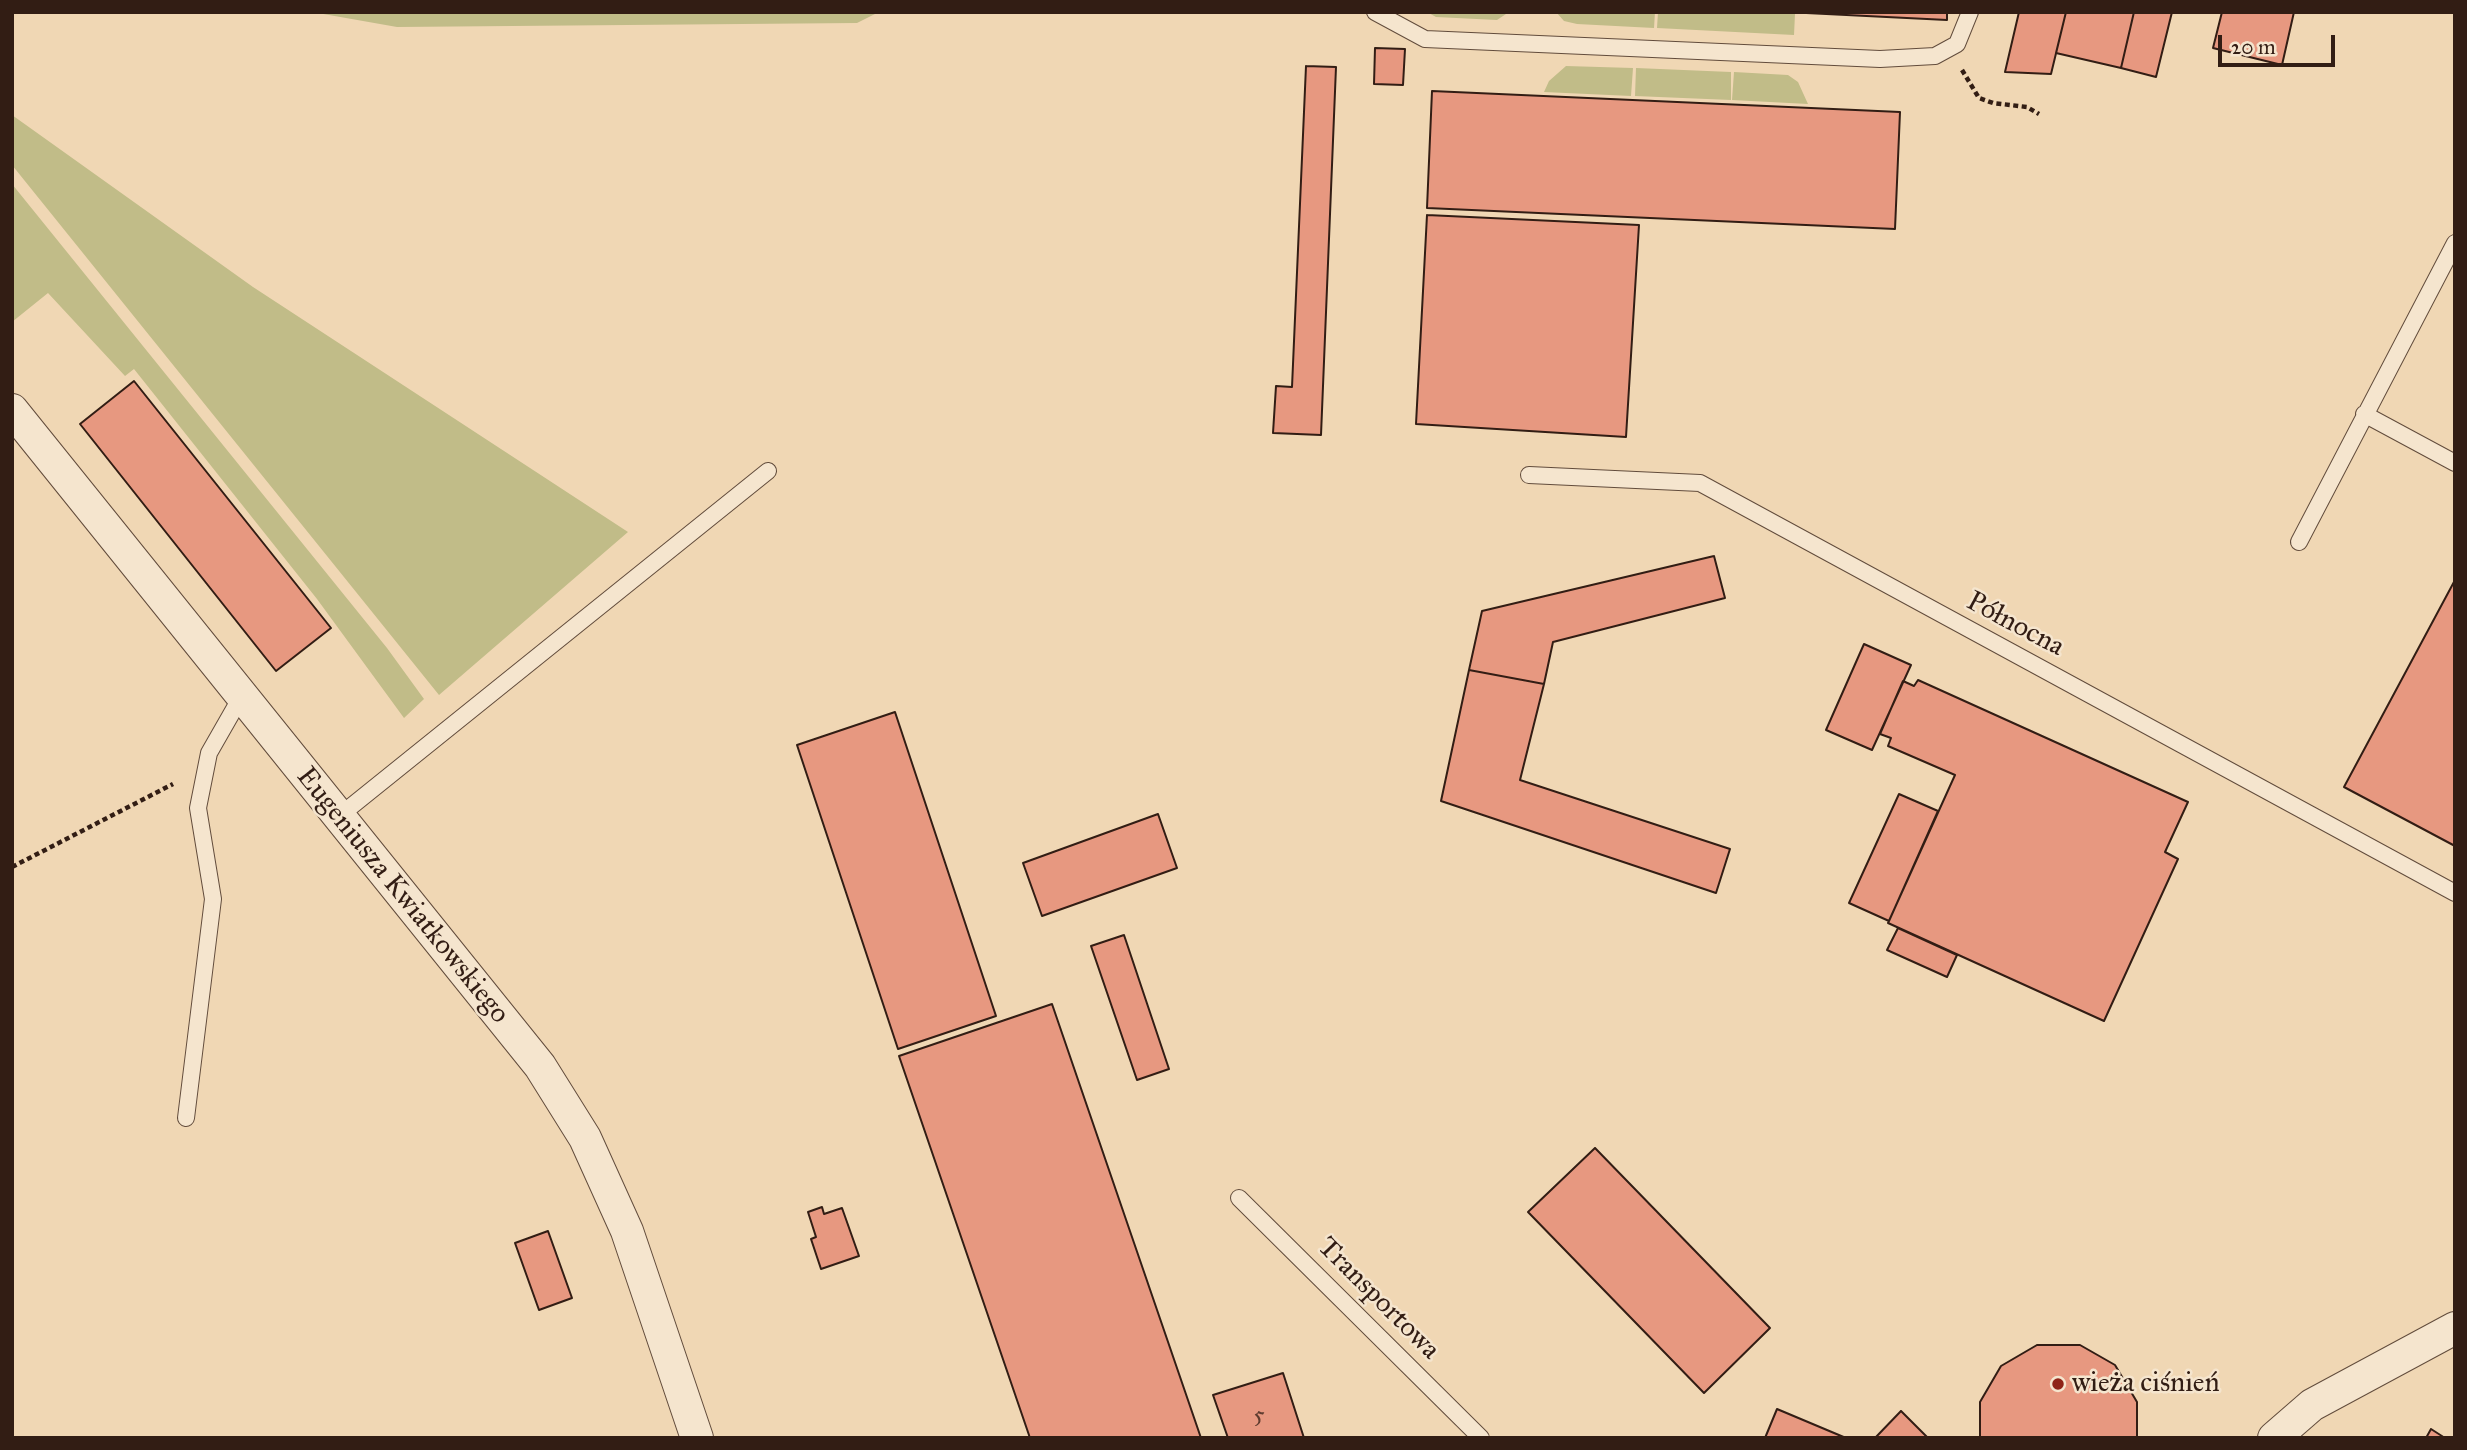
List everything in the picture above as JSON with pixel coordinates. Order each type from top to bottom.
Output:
[{"type":"street","name":"Eugeniusza Kwiatkowskiego","points":[[12,410],[540,1066],[585,1138],[628,1231],[697,1438]]},
{"type":"street","points":[[2274,1438],[2312,1405],[2455,1328]]},
{"type":"lane","points":[[1375,12],[1425,39],[1880,59],[1935,56],[1957,44],[1970,12]]},
{"type":"lane","points":[[2299,542],[2455,243]]},
{"type":"lane","points":[[2364,414],[2455,463]]},
{"type":"lane","points":[[338,817],[768,471]]},
{"type":"lane","name":"Północna","points":[[1529,475],[1700,484],[2455,893]]},
{"type":"lane","points":[[186,1118],[213,899],[198,808],[209,753],[241,697]]},
{"type":"lane","name":"Transportowa","points":[[1239,1198],[1481,1438]]},
{"type":"path","points":[[1950,48],[1970,87],[1979,98],[1993,103],[2027,107],[2039,114]]},
{"type":"path","points":[[12,867],[206,766]]},
{"type":"shaded area","points":[[312,12],[879,12],[857,23],[397,27]]},
{"type":"shaded area","points":[[1427,12],[1509,12],[1497,20],[1436,17]]},
{"type":"shaded area","points":[[1556,12],[1655,12],[1654,28],[1577,24],[1564,21]]},
{"type":"shaded area","points":[[1658,12],[1795,14],[1794,35],[1657,28]]},
{"type":"shaded area","points":[[1566,66],[1633,68],[1631,96],[1544,92],[1549,81]]},
{"type":"shaded area","points":[[1636,68],[1731,72],[1731,100],[1635,96]]},
{"type":"shaded area","points":[[1734,72],[1788,75],[1798,82],[1808,104],[1732,100]]},
{"type":"shaded area","points":[[12,115],[253,287],[628,532],[439,695],[12,165]]},
{"type":"shaded area","points":[[12,184],[387,648],[424,699],[404,718],[317,599],[134,369],[125,376],[48,293],[12,322]]},
{"type":"building","points":[[1786,12],[1947,12],[1947,20]]},
{"type":"building","points":[[2019,12],[2066,12],[2051,74],[2005,72]]},
{"type":"building","points":[[2066,12],[2134,12],[2121,68],[2056,53]]},
{"type":"building","points":[[2134,12],[2172,12],[2156,77],[2121,68]]},
{"type":"building","points":[[2222,12],[2294,12],[2282,65],[2213,48]]},
{"type":"building","points":[[1375,48],[1405,49],[1403,85],[1374,84]]},
{"type":"building","points":[[1306,66],[1336,67],[1321,435],[1273,433],[1276,386],[1292,387]]},
{"type":"building","points":[[1432,91],[1900,112],[1895,229],[1427,208]]},
{"type":"building","points":[[1427,215],[1639,225],[1626,437],[1416,424]]},
{"type":"building","points":[[134,381],[331,628],[276,671],[80,424]]},
{"type":"building","points":[[1714,556],[1725,598],[1553,642],[1544,684],[1469,670],[1482,611]]},
{"type":"building","points":[[2455,580],[2455,846],[2344,787]]},
{"type":"building","points":[[1864,644],[1911,665],[1872,750],[1826,730]]},
{"type":"building","points":[[1469,670],[1544,684],[1520,780],[1730,849],[1716,893],[1441,801]]},
{"type":"building","points":[[1918,680],[2188,802],[2165,852],[2178,859],[2104,1021],[1888,923],[1955,775],[1888,746],[1891,738],[1880,734],[1903,681],[1914,686]]},
{"type":"building","points":[[895,712],[996,1016],[898,1049],[797,745]]},
{"type":"building","points":[[1899,794],[1938,811],[1889,921],[1849,903]]},
{"type":"building","points":[[1158,814],[1177,868],[1042,916],[1023,863]]},
{"type":"building","points":[[1898,928],[1957,955],[1947,977],[1887,950]]},
{"type":"building","points":[[1124,935],[1169,1069],[1137,1080],[1091,946]]},
{"type":"building","points":[[1052,1004],[1201,1438],[1030,1438],[899,1056]]},
{"type":"building","points":[[1595,1148],[1770,1328],[1704,1393],[1528,1212]]},
{"type":"building","points":[[822,1207],[824,1214],[842,1208],[859,1256],[821,1269],[811,1239],[816,1237],[808,1212]]},
{"type":"building","points":[[548,1231],[572,1298],[539,1310],[515,1243]]},
{"type":"building","name":"wieża ciśnień","points":[[2037,1345],[2080,1345],[2115,1365],[2137,1402],[2137,1438],[1980,1438],[1980,1402],[2001,1366]]},
{"type":"building","points":[[1283,1373],[1304,1438],[1228,1438],[1213,1395]]},
{"type":"building","points":[[1777,1409],[1846,1438],[1765,1438]]},
{"type":"building","points":[[1901,1411],[1928,1438],[1875,1438]]},
{"type":"building","points":[[2431,1429],[2445,1438],[2426,1438]]},
{"type":"place","name":"wieża ciśnień","points":[[2058,1384]]}]
